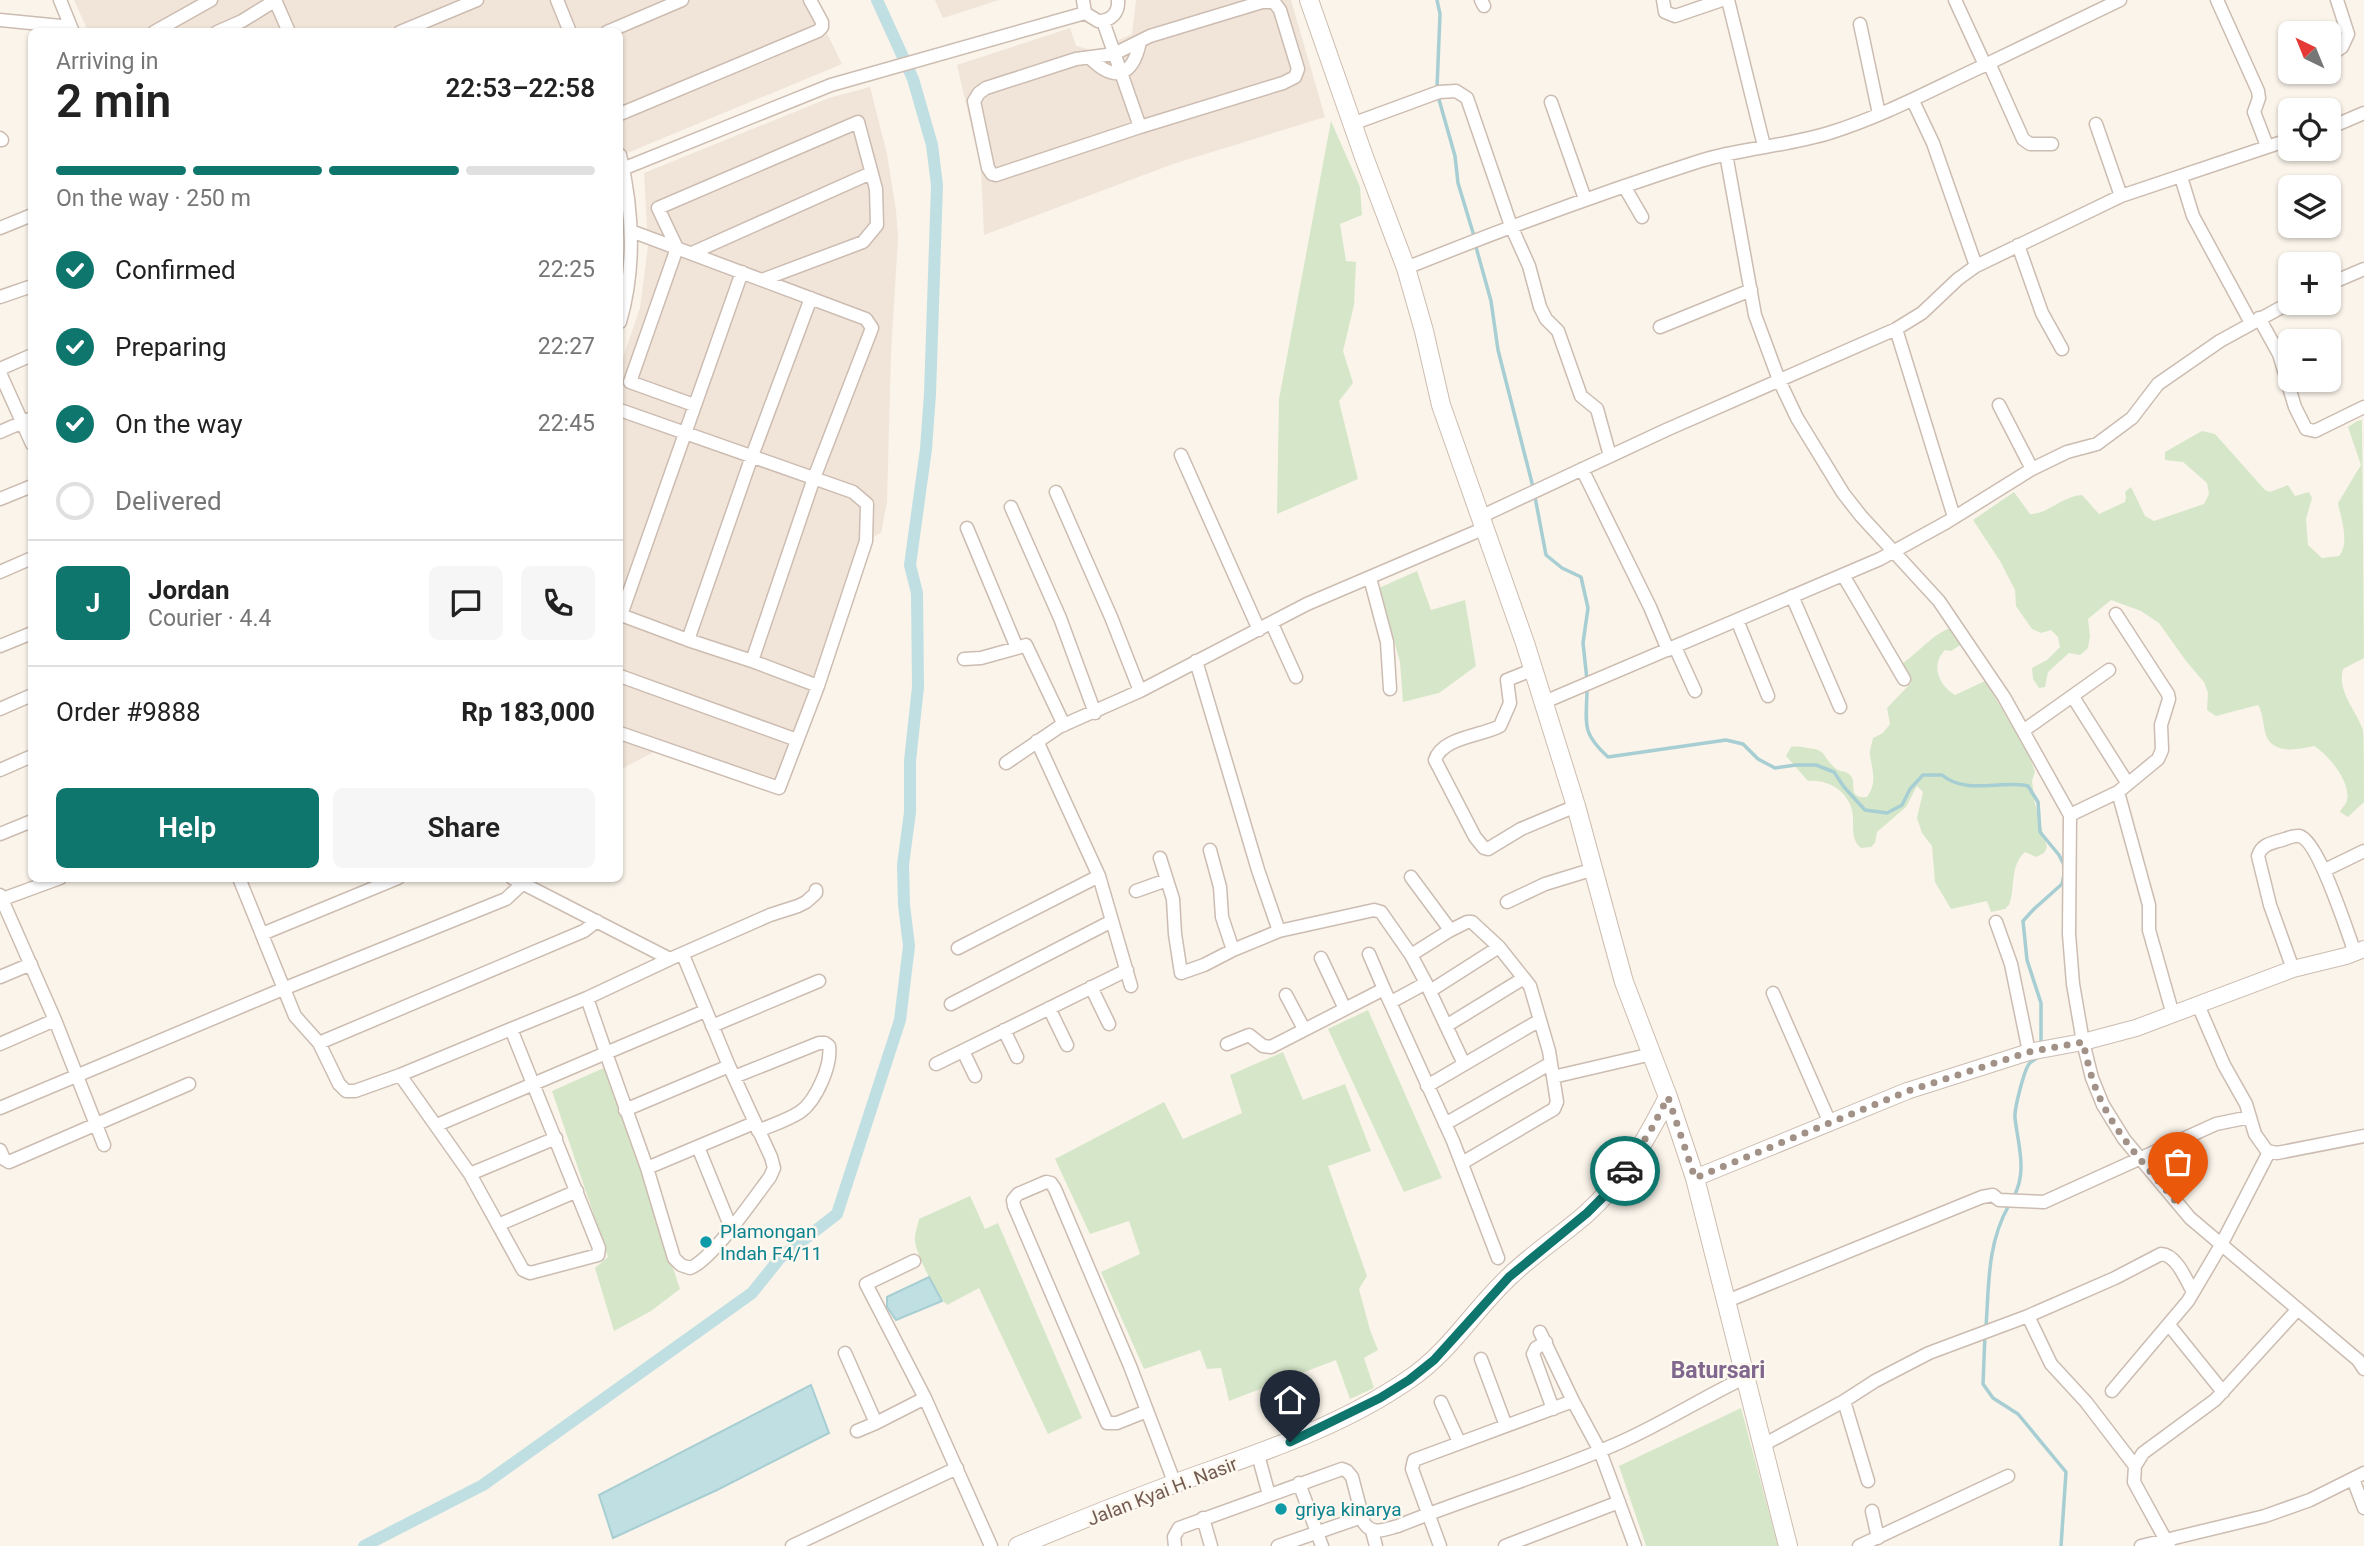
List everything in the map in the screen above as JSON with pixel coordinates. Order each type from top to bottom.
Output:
[{"type":"main road","points":[[1309,0],[1406,268],[1441,404],[1576,806],[1624,982],[1668,1097],[1695,1178],[1788,1546]]},
{"type":"main road","name":"Jalan Kyai H. Nasir","points":[[1018,1546],[1175,1484],[1260,1464],[1290,1442],[1380,1398],[1409,1380],[1434,1360],[1509,1277],[1587,1213],[1612,1188],[1647,1137],[1668,1097]]},
{"type":"street","points":[[60,0],[72,28]]},
{"type":"street","points":[[161,28],[211,0]]},
{"type":"street","points":[[226,28],[275,0],[287,28]]},
{"type":"street","points":[[410,28],[477,0]]},
{"type":"street","points":[[557,0],[568,28]]},
{"type":"street","points":[[616,28],[682,0]]},
{"type":"street","points":[[623,113],[818,31],[822,22],[810,0]]},
{"type":"street","points":[[623,169],[831,85],[1084,7],[1093,20],[1104,21],[1114,15],[1118,0]]},
{"type":"street","points":[[1663,0],[1665,12],[1675,16],[1722,0]]},
{"type":"street","points":[[1728,0],[1764,146]]},
{"type":"street","points":[[1955,0],[2023,139],[2030,144],[2052,144]]},
{"type":"street","points":[[1406,268],[1511,226],[1624,186],[1726,154],[1826,134],[1913,101],[2120,0]]},
{"type":"street","points":[[2217,0],[2258,91],[2259,98],[2254,112],[2267,146]]},
{"type":"street","points":[[2337,0],[2348,34],[2342,47]]},
{"type":"street","points":[[1272,1],[1280,10],[1298,72],[1295,77],[1283,83],[1140,127],[1000,175],[989,172],[974,101],[979,93],[1076,59],[1114,54],[1140,41],[1237,9],[1272,1]]},
{"type":"street","points":[[0,20],[64,28]]},
{"type":"street","points":[[1104,21],[1140,127]]},
{"type":"street","points":[[1860,24],[1879,114]]},
{"type":"street","points":[[1090,58],[1101,68],[1121,72],[1130,68],[1135,61],[1140,41]]},
{"type":"street","points":[[1352,124],[1439,92],[1456,91],[1471,105],[1511,226],[1529,267],[1542,314],[1558,331],[1581,396],[1597,409],[1610,456]]},
{"type":"street","points":[[1913,101],[1933,143],[1976,266]]},
{"type":"street","points":[[1551,102],[1585,199]]},
{"type":"street","points":[[2341,123],[2364,113]]},
{"type":"street","points":[[694,405],[630,382],[677,248],[658,208],[858,122],[876,189],[877,225],[863,242],[762,280]]},
{"type":"street","points":[[2096,124],[2121,196]]},
{"type":"street","points":[[1006,763],[1064,725],[1140,691],[1307,604],[1370,578],[1482,523],[1582,469],[1896,329],[1922,313],[1976,266],[2018,245],[2121,196],[2278,143]]},
{"type":"street","points":[[1726,154],[1762,337],[1797,418],[1843,493],[1940,601],[2023,731],[2070,815],[2068,934],[2083,1042],[2098,1096],[2124,1139],[2190,1218],[2358,1360],[2364,1369]]},
{"type":"street","points":[[692,253],[871,173]]},
{"type":"street","points":[[2181,177],[2193,216],[2255,321],[2279,354],[2295,407],[2306,429],[2315,431],[2364,407]]},
{"type":"street","points":[[623,182],[631,231],[628,294],[623,312]]},
{"type":"street","points":[[1624,186],[1642,217]]},
{"type":"street","points":[[0,228],[28,217]]},
{"type":"street","points":[[631,231],[866,319],[872,328],[814,478],[752,661]]},
{"type":"street","points":[[2018,245],[2042,313],[2062,349]]},
{"type":"street","points":[[2341,279],[2364,270]]},
{"type":"street","points":[[623,607],[742,272]]},
{"type":"street","points":[[0,297],[28,288]]},
{"type":"street","points":[[1660,327],[1751,290]]},
{"type":"street","points":[[688,640],[811,298]]},
{"type":"street","points":[[1542,703],[1895,552],[2032,469],[2067,452],[2097,444],[2132,418],[2158,384],[2220,341],[2278,309]]},
{"type":"street","points":[[1896,329],[1954,517]]},
{"type":"street","points":[[0,432],[27,420],[0,371],[28,357]]},
{"type":"street","points":[[1999,405],[2032,469]]},
{"type":"street","points":[[623,410],[853,492],[867,504],[866,541],[818,686],[779,788],[623,734]]},
{"type":"street","points":[[1181,454],[1259,630]]},
{"type":"street","points":[[1582,469],[1695,691]]},
{"type":"street","points":[[0,499],[28,488]]},
{"type":"street","points":[[1056,492],[1140,691]]},
{"type":"street","points":[[1011,507],[1060,618],[1095,713]]},
{"type":"street","points":[[967,528],[1017,648]]},
{"type":"street","points":[[0,572],[28,560]]},
{"type":"street","points":[[1843,575],[1905,679]]},
{"type":"street","points":[[1370,578],[1387,642],[1390,689]]},
{"type":"street","points":[[1792,596],[1839,707]]},
{"type":"street","points":[[2070,815],[2123,788],[2160,756],[2162,750],[2161,725],[2169,697],[2116,614]]},
{"type":"street","points":[[623,617],[818,686]]},
{"type":"street","points":[[1737,620],[1768,696]]},
{"type":"street","points":[[1272,624],[1296,677]]},
{"type":"street","points":[[0,646],[28,635]]},
{"type":"street","points":[[964,659],[981,658],[1027,645],[1064,725]]},
{"type":"street","points":[[1196,661],[1258,870],[1279,931]]},
{"type":"street","points":[[1532,670],[1507,680],[1510,703],[1500,726],[1481,735],[1452,742],[1437,754],[1435,760],[1475,837],[1486,849],[1550,815],[1576,806]]},
{"type":"street","points":[[2023,731],[2109,670]]},
{"type":"street","points":[[623,677],[796,740]]},
{"type":"street","points":[[0,709],[28,697]]},
{"type":"street","points":[[2073,697],[2123,788],[2150,905],[2149,930],[2173,1015]]},
{"type":"street","points":[[1037,741],[1099,876],[1131,986]]},
{"type":"street","points":[[0,770],[28,758]]},
{"type":"street","points":[[0,834],[28,823]]},
{"type":"street","points":[[1695,1178],[1908,1091],[2029,1052],[2083,1042],[2173,1015],[2292,969],[2360,951],[2325,870],[2305,839],[2300,836],[2267,845],[2259,853],[2270,905],[2292,969]]},
{"type":"street","points":[[1210,850],[1220,887],[1222,916],[1233,950]]},
{"type":"street","points":[[2325,870],[2364,851]]},
{"type":"street","points":[[1160,858],[1173,899],[1181,973],[1205,965],[1279,931],[1376,911],[1385,916],[1411,955],[1464,1064]]},
{"type":"street","points":[[1507,902],[1545,884],[1594,869]]},
{"type":"street","points":[[958,948],[1099,876]]},
{"type":"street","points":[[1411,877],[1449,932]]},
{"type":"street","points":[[1136,891],[1167,880]]},
{"type":"street","points":[[50,882],[2,901],[55,1020],[104,1145]]},
{"type":"street","points":[[241,882],[295,1016],[319,1043],[339,1084],[346,1091],[355,1091],[400,1075],[587,998],[770,915],[806,902],[816,890]]},
{"type":"street","points":[[262,934],[388,882]]},
{"type":"street","points":[[0,1108],[506,899],[516,882]]},
{"type":"street","points":[[519,882],[670,959]]},
{"type":"street","points":[[319,1043],[584,931],[597,921]]},
{"type":"street","points":[[951,1004],[1112,921]]},
{"type":"street","points":[[1411,955],[1467,922],[1472,922],[1499,947],[1524,978],[1535,998],[1552,1070],[1557,1102],[1554,1109],[1462,1163]]},
{"type":"street","points":[[1996,922],[2011,964],[2029,1052]]},
{"type":"street","points":[[1391,1002],[1428,987],[1499,947]]},
{"type":"street","points":[[1369,954],[1462,1163],[1498,1258]]},
{"type":"street","points":[[587,998],[647,1168],[674,1258],[684,1267],[696,1265],[731,1228],[773,1173],[774,1163],[731,1072],[683,955]]},
{"type":"street","points":[[1321,958],[1345,1009]]},
{"type":"street","points":[[0,977],[31,964]]},
{"type":"street","points":[[936,1064],[1127,970]]},
{"type":"street","points":[[1446,1026],[1524,978]]},
{"type":"street","points":[[712,1026],[819,981]]},
{"type":"street","points":[[1091,987],[1109,1024]]},
{"type":"street","points":[[1227,1044],[1249,1035],[1268,1048],[1384,989]]},
{"type":"street","points":[[1773,993],[1830,1123]]},
{"type":"street","points":[[1286,995],[1304,1030]]},
{"type":"street","points":[[2198,1005],[2224,1065],[2246,1104],[2255,1134],[2269,1152],[2277,1153],[2364,1136]]},
{"type":"street","points":[[1049,1008],[1067,1045]]},
{"type":"street","points":[[437,1125],[705,1011]]},
{"type":"street","points":[[0,1044],[55,1020]]},
{"type":"street","points":[[1427,1086],[1540,1020]]},
{"type":"street","points":[[400,1075],[470,1174],[526,1272],[594,1257],[598,1255],[599,1248],[511,1029]]},
{"type":"street","points":[[1004,1031],[1017,1057]]},
{"type":"street","points":[[625,1110],[819,1043],[829,1046],[827,1067],[806,1106],[796,1114],[698,1147],[647,1168]]},
{"type":"street","points":[[963,1051],[975,1076]]},
{"type":"street","points":[[1445,1124],[1552,1070],[1631,1060],[1652,1054]]},
{"type":"street","points":[[0,1150],[4,1159],[9,1162],[189,1084]]},
{"type":"street","points":[[1727,1301],[1982,1197],[1993,1195],[1999,1200],[2045,1202],[2216,1124],[2250,1117]]},
{"type":"street","points":[[470,1174],[556,1138]]},
{"type":"street","points":[[698,1147],[731,1228]]},
{"type":"street","points":[[2112,1391],[2193,1293],[2269,1152]]},
{"type":"street","points":[[1147,1411],[1117,1423],[1107,1423],[1014,1206],[1013,1200],[1018,1194],[1046,1182],[1051,1183],[1055,1189],[1147,1411],[1175,1484]]},
{"type":"street","points":[[498,1225],[577,1191]]},
{"type":"street","points":[[1763,1445],[1929,1353],[2028,1316],[2165,1253],[2173,1259],[2193,1293]]},
{"type":"street","points":[[914,1261],[866,1284],[925,1398],[991,1546]]},
{"type":"street","points":[[2166,1542],[2134,1482],[2135,1466],[2143,1453],[2203,1410],[2223,1391],[2298,1309]]},
{"type":"street","points":[[2028,1316],[2051,1364],[2086,1402],[2135,1466]]},
{"type":"street","points":[[2169,1325],[2223,1391]]},
{"type":"street","points":[[1553,1409],[1533,1354],[1543,1337],[1600,1451],[1635,1546]]},
{"type":"street","points":[[845,1353],[876,1423]]},
{"type":"street","points":[[1481,1359],[1506,1426]]},
{"type":"street","points":[[1372,1531],[1398,1526],[1566,1466],[1625,1440],[1704,1396],[1745,1377]]},
{"type":"street","points":[[857,1432],[925,1398]]},
{"type":"street","points":[[1440,1546],[1412,1469],[1412,1462],[1416,1458],[1573,1401]]},
{"type":"street","points":[[1844,1401],[1868,1481]]},
{"type":"street","points":[[1441,1402],[1459,1443]]},
{"type":"street","points":[[1260,1464],[1269,1494]]},
{"type":"street","points":[[792,1546],[957,1468]]},
{"type":"street","points":[[1175,1546],[1176,1531],[1203,1518],[1345,1469],[1352,1476],[1362,1517],[1372,1531],[1376,1546]]},
{"type":"street","points":[[1859,1546],[2008,1476]]},
{"type":"street","points":[[2141,1546],[2264,1516],[2310,1500],[2358,1476],[2364,1508]]},
{"type":"street","points":[[1299,1483],[1322,1546]]},
{"type":"street","points":[[1505,1546],[1619,1502]]},
{"type":"street","points":[[1872,1511],[1878,1538]]},
{"type":"street","points":[[1278,1546],[1362,1517]]},
{"type":"street","points":[[1203,1518],[1211,1546]]},
{"type":"shaded area","points":[[74,0],[811,0],[842,64],[623,155],[623,28],[87,28]]},
{"type":"shaded area","points":[[935,0],[999,0],[943,18]]},
{"type":"shaded area","points":[[1136,0],[1291,0],[1325,117],[1173,164],[984,235],[981,168],[957,65],[1070,28],[1076,46],[1095,51],[1132,34]]},
{"type":"shaded area","points":[[870,87],[887,154],[896,210],[898,238],[891,352],[887,502],[881,533],[871,538],[781,793],[659,749],[623,768],[623,357],[640,308],[648,246],[644,173],[829,98]]},
{"type":"green space","points":[[1331,121],[1360,187],[1362,215],[1340,224],[1346,261],[1356,262],[1354,305],[1343,351],[1353,383],[1339,401],[1358,479],[1277,514],[1279,399]]},
{"type":"green space","points":[[2362,420],[2364,658],[2343,669],[2342,678],[2345,693],[2363,730],[2364,802],[2348,817],[2340,812],[2347,796],[2343,779],[2326,756],[2314,746],[2300,749],[2278,748],[2268,739],[2258,705],[2216,716],[2207,710],[2208,693],[2204,682],[2159,623],[2141,611],[2111,600],[2088,619],[2088,648],[2080,655],[2069,653],[2048,672],[2045,687],[2039,688],[2033,679],[2032,668],[2047,660],[2060,647],[2058,637],[2051,630],[2041,633],[2032,629],[2016,606],[2015,590],[2000,561],[1973,520],[2014,492],[2030,514],[2082,495],[2099,514],[2125,502],[2125,492],[2131,487],[2145,516],[2154,521],[2204,504],[2209,494],[2207,483],[2183,462],[2165,460],[2165,452],[2202,431],[2215,434],[2265,490],[2270,492],[2288,485],[2295,496],[2309,492],[2312,498],[2306,519],[2308,545],[2322,558],[2339,556],[2344,538],[2338,503],[2361,465],[2348,427]]},
{"type":"green space","points":[[1417,571],[1431,610],[1465,600],[1476,666],[1439,693],[1403,702],[1400,662],[1379,588]]},
{"type":"green space","points":[[1950,628],[1962,644],[1951,651],[1945,650],[1940,656],[1938,675],[1955,695],[1985,681],[2029,754],[2035,772],[2032,781],[2035,804],[2047,847],[2044,853],[2036,857],[2025,852],[2017,864],[2009,905],[2005,909],[1991,912],[1987,901],[1951,909],[1935,882],[1932,846],[1922,833],[1917,818],[1923,792],[1917,786],[1906,807],[1877,832],[1875,843],[1871,847],[1861,848],[1855,840],[1852,810],[1846,797],[1829,784],[1808,781],[1786,756],[1791,747],[1818,750],[1836,769],[1852,777],[1856,795],[1867,797],[1873,782],[1870,754],[1873,738],[1883,733],[1890,724],[1887,708],[1911,683],[1903,663]]},
{"type":"green space","points":[[1368,1010],[1442,1178],[1404,1192],[1328,1029]]},
{"type":"green space","points":[[1283,1052],[1303,1100],[1345,1084],[1371,1151],[1328,1166],[1367,1276],[1359,1289],[1378,1350],[1364,1358],[1374,1388],[1350,1399],[1336,1360],[1229,1401],[1221,1368],[1207,1369],[1200,1350],[1144,1369],[1101,1272],[1140,1254],[1129,1221],[1090,1234],[1055,1159],[1164,1102],[1183,1139],[1242,1113],[1230,1075]]},
{"type":"green space","points":[[606,1067],[680,1289],[651,1311],[614,1331],[595,1268],[608,1257],[552,1091]]},
{"type":"green space","points":[[970,1196],[985,1229],[998,1223],[1082,1418],[1048,1434],[979,1288],[947,1305],[933,1285],[916,1247],[915,1236],[919,1219]]},
{"type":"green space","points":[[1741,1408],[1778,1546],[1646,1546],[1619,1466]]},
{"type":"water","points":[[929,1277],[942,1301],[896,1320],[887,1307],[887,1297]]},
{"type":"water","points":[[811,1385],[829,1433],[717,1490],[613,1538],[599,1495]]},
{"type":"waterway","points":[[364,1546],[483,1485],[752,1293],[780,1258],[837,1214],[900,1020],[909,946],[903,865],[910,812],[910,761],[918,687],[917,593],[910,565],[926,449],[930,394],[937,185],[932,145],[913,79],[877,0]]},
{"type":"waterway","points":[[1437,0],[1440,14],[1437,88]]},
{"type":"waterway","points":[[1438,96],[1455,156],[1458,183],[1474,236]]},
{"type":"waterway","points":[[1476,247],[1491,301],[1498,350],[1533,487]]},
{"type":"waterway","points":[[1535,497],[1546,555],[1562,568],[1581,577],[1588,608],[1583,643],[1587,680]]},
{"type":"waterway","points":[[1587,692],[1587,728],[1608,757],[1726,740],[1743,744],[1758,759],[1775,768],[1816,765],[1834,772],[1865,810],[1887,813],[1902,805],[1910,789],[1923,775],[1942,775],[1951,781],[1972,786],[2028,786],[2038,802],[2040,832],[2065,867]]},
{"type":"waterway","points":[[2041,1043],[2041,1003],[2027,960],[2023,921],[2062,884],[2064,875]]},
{"type":"waterway","points":[[2013,1198],[2018,1188],[2021,1168],[2016,1107],[2027,1068],[2038,1057]]},
{"type":"waterway","points":[[1986,1327],[1993,1249],[2009,1205]]},
{"type":"waterway","points":[[1985,1334],[1983,1384],[1993,1398],[2018,1414],[2066,1472],[2061,1546]]},
{"type":"way so far","points":[[1625,1171],[1668,1097],[1695,1178],[1908,1091],[2029,1052],[2083,1042],[2098,1096],[2124,1139],[2178,1204]]},
{"type":"place","name":"Plamongan Indah F4/11","points":[[706,1242]]},
{"type":"place","name":"griya kinarya","points":[[1281,1509]]},
{"type":"district","name":"Batursari","points":[[1718,1370]]},
{"type":"route","points":[[1290,1442],[1380,1398],[1434,1360],[1509,1277],[1587,1213],[1625,1171]]}]
